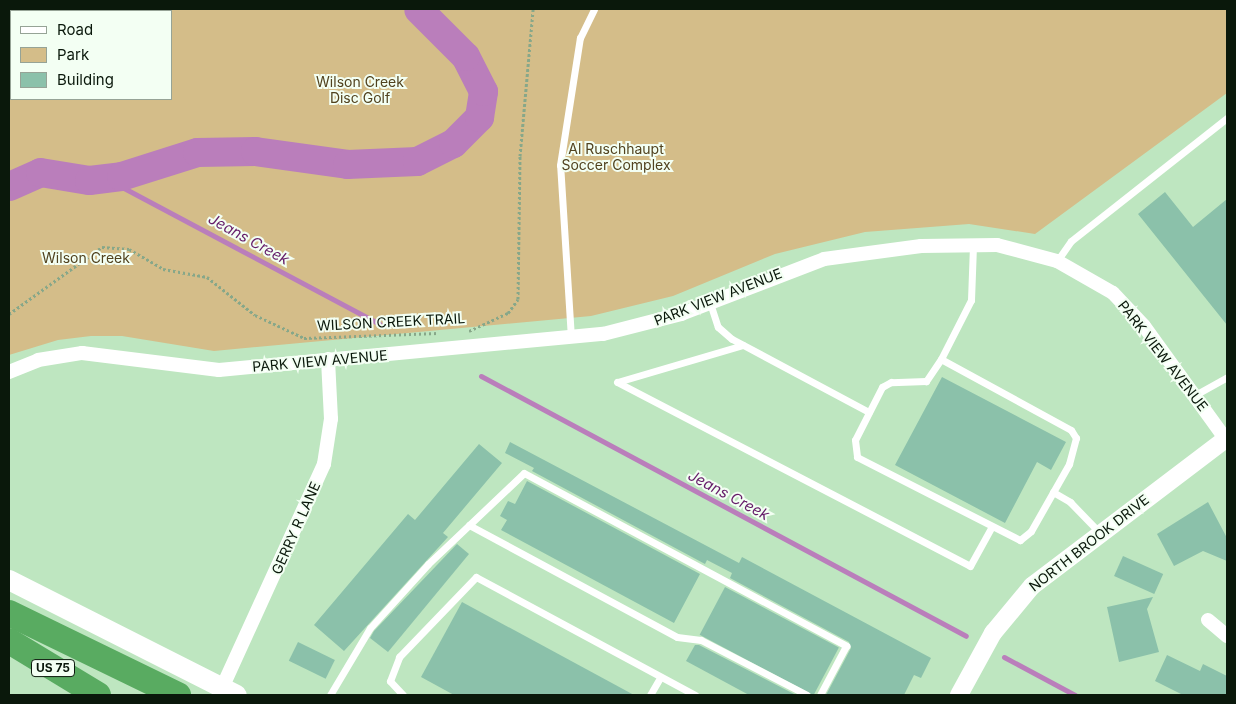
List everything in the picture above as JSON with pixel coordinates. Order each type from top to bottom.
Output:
[{"type":"highway","points":[[9,613],[178,695]]},
{"type":"highway","name":"US 75","points":[[9,641],[98,695]]},
{"type":"main road","points":[[9,580],[230,691]]},
{"type":"street","name":"PARK VIEW AVENUE","points":[[9,372],[38,360],[82,353],[219,370],[571,338],[626,330],[710,303],[824,259],[892,249],[973,244],[1019,248],[1057,261],[1113,293],[1195,395],[1227,439]]},
{"type":"street","name":"GERRY R LANE","points":[[230,691],[324,464],[331,419],[328,360]]},
{"type":"street","name":"NORTH BROOK DRIVE","points":[[959,695],[1011,607],[1100,533],[1227,439]]},
{"type":"street","points":[[1208,620],[1227,636]]},
{"type":"lane","points":[[571,338],[560,165],[580,38],[594,9]]},
{"type":"lane","points":[[1057,261],[1071,241],[1227,118]]},
{"type":"lane","points":[[941,359],[1071,430],[1076,448],[1053,492],[1024,538],[1014,540],[857,457],[855,440],[882,387],[891,382],[926,381],[941,359],[971,300],[973,244]]},
{"type":"lane","points":[[710,303],[718,327],[743,345],[869,412]]},
{"type":"lane","points":[[743,345],[617,382],[970,566],[990,528]]},
{"type":"lane","points":[[1195,395],[1227,377]]},
{"type":"lane","points":[[330,695],[370,628],[470,525],[524,473],[846,646],[820,695]]},
{"type":"lane","points":[[1053,492],[1070,502],[1100,533]]},
{"type":"lane","points":[[470,525],[677,637],[701,640],[807,695]]},
{"type":"lane","points":[[403,695],[390,681],[399,657],[476,576],[660,678],[695,695]]},
{"type":"lane","points":[[650,695],[660,678]]},
{"type":"path","name":"WILSON CREEK TRAIL","points":[[466,332],[508,313],[518,299],[520,156],[533,9]]},
{"type":"path","name":"WILSON CREEK TRAIL","points":[[9,314],[102,248],[111,248],[129,249],[163,269],[208,277],[254,315],[304,338],[447,333]]},
{"type":"green space","name":"Al Ruschhaupt Soccer Complex","points":[[1227,9],[1227,93],[1035,234],[969,224],[865,232],[775,254],[673,296],[591,316],[214,351],[122,336],[91,336],[58,340],[9,355],[9,73],[10,100],[172,100],[172,10],[82,10]]},
{"type":"building","points":[[1165,192],[1193,227],[1227,199],[1227,325],[1138,214]]},
{"type":"building","points":[[942,377],[1066,442],[1051,470],[1037,462],[1005,523],[895,465]]},
{"type":"building","points":[[510,442],[739,563],[742,557],[931,658],[921,678],[914,675],[904,695],[826,695],[851,648],[849,642],[730,578],[732,573],[707,560],[705,564],[532,471],[534,468],[505,453]]},
{"type":"building","points":[[479,444],[502,463],[443,533],[448,537],[344,651],[314,625],[408,514],[415,520]]},
{"type":"building","points":[[527,481],[700,574],[674,623],[501,530],[507,520],[500,516],[508,501],[515,504]]},
{"type":"building","points":[[1208,502],[1227,538],[1227,561],[1203,551],[1174,566],[1157,534]]},
{"type":"building","points":[[457,544],[469,554],[388,652],[370,638],[374,631]]},
{"type":"building","points":[[1123,556],[1163,574],[1154,594],[1114,576]]},
{"type":"building","points":[[725,587],[839,648],[813,695],[700,635]]},
{"type":"building","points":[[1153,597],[1147,609],[1159,652],[1119,662],[1107,607]]},
{"type":"building","points":[[462,602],[634,695],[454,695],[421,677]]},
{"type":"building","points":[[298,642],[335,660],[326,679],[289,661]]},
{"type":"building","points":[[695,645],[699,645],[796,695],[749,695],[686,661]]},
{"type":"building","points":[[1167,655],[1200,671],[1203,664],[1227,676],[1227,695],[1183,695],[1155,681]]},
{"type":"waterway","name":"Wilson Creek","points":[[9,186],[40,172],[89,180],[121,176],[197,152],[255,151],[347,164],[417,161],[453,143],[479,117],[483,91],[465,56],[418,9]]},
{"type":"waterway","name":"Jeans Creek","points":[[105,178],[380,324]]},
{"type":"waterway","name":"Jeans Creek","points":[[481,376],[966,636]]},
{"type":"waterway","name":"Jeans Creek","points":[[1004,657],[1075,695]]},
{"type":"park label","name":"Wilson Creek Disc Golf","points":[[360,90]]}]
